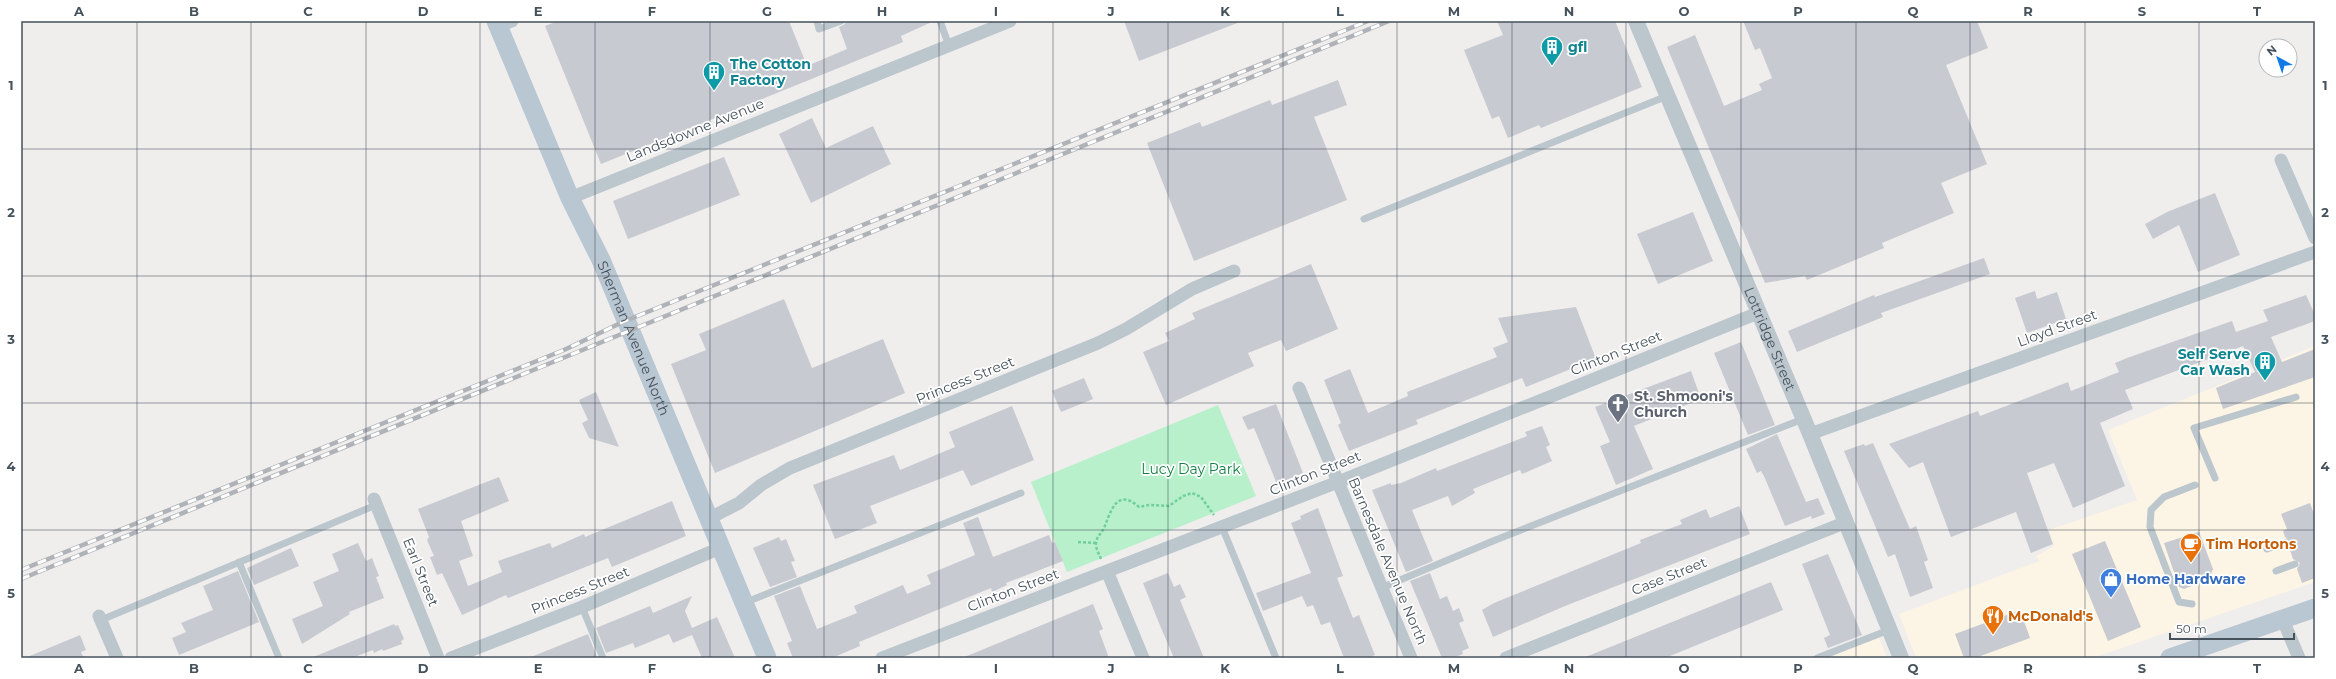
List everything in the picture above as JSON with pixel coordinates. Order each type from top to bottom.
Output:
[{"type":"main road","name":"Sherman Avenue North","points":[[502,23],[570,198],[601,260],[767,658]]},
{"type":"main road","points":[[2170,658],[2315,608]]},
{"type":"street","name":"Landsdowne Avenue","points":[[570,198],[1010,21]]},
{"type":"street","name":"Lottridge Street","points":[[1636,21],[1810,434],[1844,524],[1901,658]]},
{"type":"street","points":[[2281,160],[2315,238]]},
{"type":"street","name":"Lloyd Street","points":[[1810,434],[2315,252]]},
{"type":"street","name":"Princess Street","points":[[708,519],[739,503],[761,485],[790,468],[1098,343],[1126,329],[1192,289],[1234,271]]},
{"type":"street","name":"Clinton Street","points":[[882,658],[1338,482],[1758,313]]},
{"type":"street","name":"Barnesdale Avenue North","points":[[1299,388],[1411,658]]},
{"type":"street","name":"Earl Street","points":[[375,502],[438,658]]},
{"type":"street","name":"Case Street","points":[[1506,658],[1844,524]]},
{"type":"street","name":"Princess Street","points":[[451,658],[582,607],[720,548]]},
{"type":"street","points":[[1107,571],[1143,658]]},
{"type":"street","points":[[100,618],[117,658]]},
{"type":"street","points":[[2283,620],[2299,658]]},
{"type":"lane","points":[[817,21],[820,29],[841,21]]},
{"type":"lane","points":[[940,21],[949,46]]},
{"type":"lane","points":[[1364,219],[1667,96]]},
{"type":"lane","points":[[2214,478],[2194,428],[2296,398]]},
{"type":"lane","points":[[1381,588],[1493,541],[1803,420]]},
{"type":"lane","points":[[2192,604],[2179,602],[2150,527],[2151,510],[2164,497],[2195,485]]},
{"type":"lane","points":[[744,603],[1021,493]]},
{"type":"lane","points":[[100,618],[239,562],[375,502]]},
{"type":"lane","points":[[1222,527],[1276,658]]},
{"type":"lane","points":[[2267,549],[2287,542]]},
{"type":"lane","points":[[239,562],[279,658]]},
{"type":"lane","points":[[2276,571],[2295,564]]},
{"type":"lane","points":[[582,607],[603,658]]},
{"type":"lane","points":[[1817,658],[1889,630]]},
{"type":"path","points":[[1107,571],[1096,543],[1106,523],[1110,510],[1114,505],[1124,500],[1135,503],[1139,507],[1149,505],[1164,506],[1173,504],[1188,494],[1197,494],[1204,500],[1222,527]]},
{"type":"path","points":[[1078,542],[1096,543]]},
{"type":"shaded area","points":[[2315,346],[2315,582],[2092,658],[1916,658],[1899,614],[2039,561],[2036,556],[2054,546],[2049,530],[2137,500],[2108,430]]},
{"type":"shaded area","points":[[1878,635],[1887,658],[1820,658]]},
{"type":"green space","name":"Lucy Day Park","points":[[1218,405],[1256,496],[1067,572],[1031,482]]},
{"type":"building","name":"The Cotton Factory","points":[[558,21],[789,21],[807,66],[847,49],[839,27],[845,24],[846,21],[934,21],[901,36],[903,42],[601,164],[545,26]]},
{"type":"building","points":[[1124,21],[1240,21],[1240,22],[1139,61]]},
{"type":"building","name":"gfl","points":[[1497,21],[1615,21],[1642,87],[1541,128],[1539,125],[1508,138],[1499,116],[1492,119],[1464,50],[1503,35]]},
{"type":"building","points":[[1743,21],[1977,21],[1988,48],[1946,65],[1987,164],[1941,183],[1954,213],[1882,243],[1884,248],[1807,280],[1805,276],[1765,283],[1667,47],[1695,35],[1724,106],[1762,90],[1759,84],[1772,78],[1760,48],[1755,50]]},
{"type":"building","points":[[1338,80],[1347,105],[1314,117],[1347,200],[1194,261],[1147,143],[1200,122],[1202,127],[1270,100],[1272,105]]},
{"type":"building","points":[[812,118],[826,148],[873,126],[891,164],[811,203],[779,134]]},
{"type":"building","points":[[724,157],[740,195],[628,239],[613,201]]},
{"type":"building","points":[[2215,193],[2240,255],[2198,272],[2179,225],[2153,239],[2145,224],[2167,212]]},
{"type":"building","points":[[1693,212],[1713,261],[1658,284],[1637,234]]},
{"type":"building","points":[[1984,258],[1990,274],[1881,313],[1883,317],[1797,352],[1788,331],[1874,295],[1875,297]]},
{"type":"building","points":[[1311,264],[1338,329],[1286,351],[1281,340],[1248,353],[1254,366],[1166,405],[1143,352],[1169,341],[1165,333],[1195,319],[1192,313]]},
{"type":"building","points":[[2035,291],[2037,299],[2057,292],[2066,319],[2027,333],[2015,298]]},
{"type":"building","points":[[2306,295],[2315,315],[2315,321],[2271,337],[2282,362],[2315,349],[2315,377],[2223,409],[2216,388],[2255,372],[2243,346],[2125,390],[2133,409],[2100,423],[2125,486],[2073,508],[2054,463],[2027,473],[2053,544],[2031,553],[2016,512],[1951,537],[1923,462],[1909,468],[1889,444],[1978,411],[1980,416],[2068,382],[2071,391],[2119,372],[2115,363],[2232,321],[2236,332],[2268,321],[2263,310]]},
{"type":"building","points":[[784,299],[812,368],[883,339],[905,393],[715,473],[671,364],[706,350],[699,334]]},
{"type":"building","points":[[1576,307],[1596,359],[1526,387],[1522,378],[1416,420],[1418,424],[1349,451],[1338,425],[1341,423],[1324,380],[1350,369],[1368,413],[1408,396],[1407,392],[1497,357],[1493,348],[1508,342],[1498,318]]},
{"type":"building","points":[[1741,342],[1775,425],[1748,435],[1714,353]]},
{"type":"building","points":[[1691,371],[1701,399],[1634,426],[1653,469],[1616,485],[1600,446],[1610,442],[1595,407]]},
{"type":"building","points":[[1084,378],[1093,399],[1061,412],[1052,391]]},
{"type":"building","points":[[596,392],[619,447],[589,438],[582,423],[588,420],[579,400]]},
{"type":"building","points":[[1276,404],[1303,473],[1277,484],[1254,428],[1248,430],[1242,417]]},
{"type":"building","points":[[1012,406],[1034,460],[971,486],[963,470],[870,506],[877,523],[835,539],[813,485],[894,455],[900,470],[955,447],[949,432]]},
{"type":"building","points":[[1542,426],[1550,445],[1546,447],[1552,461],[1522,474],[1520,470],[1473,489],[1475,493],[1452,506],[1448,496],[1412,510],[1433,561],[1406,572],[1372,490],[1391,483],[1391,485],[1401,483],[1436,468],[1437,471],[1527,436],[1525,432]]},
{"type":"building","points":[[1777,434],[1806,502],[1818,498],[1825,514],[1812,519],[1811,516],[1785,526],[1764,476],[1761,471],[1757,473],[1746,449]]},
{"type":"building","points":[[1873,443],[1910,529],[1916,526],[1928,560],[1924,562],[1933,588],[1910,597],[1895,554],[1888,557],[1844,451],[1864,444],[1865,446]]},
{"type":"building","points":[[499,477],[509,501],[461,521],[473,556],[459,561],[468,586],[502,572],[498,561],[550,543],[552,548],[584,534],[585,537],[672,501],[686,536],[612,567],[608,558],[508,598],[506,595],[462,615],[442,573],[437,575],[430,557],[434,556],[427,540],[429,537],[418,509]]},
{"type":"building","points":[[2310,503],[2315,517],[2315,578],[2302,583],[2297,569],[2300,563],[2293,559],[2289,547],[2292,541],[2285,537],[2283,531],[2287,529],[2281,514]]},
{"type":"building","points":[[1739,506],[1750,534],[1565,606],[1493,637],[1482,610],[1494,603],[1641,543],[1640,540],[1682,524],[1680,520],[1706,509],[1710,518]]},
{"type":"building","points":[[1318,508],[1343,576],[1337,578],[1353,618],[1359,615],[1375,655],[1368,658],[1344,658],[1330,622],[1321,625],[1313,605],[1307,607],[1302,596],[1263,611],[1256,593],[1311,573],[1291,523],[1301,519],[1300,516]]},
{"type":"building","points":[[978,517],[993,557],[1049,535],[1052,543],[1055,542],[1063,561],[1006,583],[1007,585],[992,592],[991,588],[859,642],[860,646],[832,658],[793,658],[787,643],[792,641],[774,596],[800,586],[817,629],[857,613],[854,606],[903,585],[907,594],[931,584],[927,575],[975,555],[963,523]]},
{"type":"building","name":"Tim Hortons","points":[[2199,532],[2213,569],[2209,579],[2184,589],[2179,587],[2164,543]]},
{"type":"building","points":[[779,537],[781,541],[786,539],[795,561],[791,562],[797,577],[770,587],[753,548]]},
{"type":"building","points":[[2105,541],[2141,627],[2108,641],[2072,554]]},
{"type":"building","points":[[358,543],[366,561],[372,558],[379,576],[376,577],[384,598],[349,612],[350,614],[302,644],[292,619],[323,606],[313,582],[339,571],[332,554]]},
{"type":"building","points":[[291,548],[299,566],[254,585],[247,568]]},
{"type":"building","points":[[1828,554],[1862,635],[1828,648],[1824,638],[1830,635],[1802,564]]},
{"type":"building","points":[[238,571],[259,622],[179,655],[172,638],[186,632],[181,623],[213,610],[203,586]]},
{"type":"building","points":[[1168,573],[1174,587],[1180,584],[1186,597],[1180,600],[1204,658],[1174,658],[1161,628],[1143,583]]},
{"type":"building","points":[[1430,573],[1440,599],[1447,596],[1453,611],[1459,608],[1464,621],[1459,623],[1469,648],[1462,651],[1463,654],[1453,658],[1442,658],[1410,581]]},
{"type":"building","points":[[1771,582],[1783,610],[1665,658],[1583,658]]},
{"type":"building","points":[[692,596],[685,611],[692,628],[717,617],[735,658],[702,658],[692,635],[673,643],[669,634],[635,648],[633,643],[606,653],[596,628],[650,606],[653,613]]},
{"type":"building","points":[[1093,604],[1103,629],[1099,631],[1109,658],[962,658]]},
{"type":"building","name":"McDonald's","points":[[2020,610],[2030,638],[1975,658],[1964,658],[1955,634]]},
{"type":"building","points":[[394,624],[395,626],[398,625],[404,639],[401,641],[402,644],[383,651],[382,649],[374,653],[373,650],[352,658],[311,658]]},
{"type":"building","points":[[588,634],[597,657],[531,658],[531,657]]},
{"type":"building","points":[[80,635],[86,650],[81,652],[84,658],[25,658]]},
{"type":"railway","points":[[21,570],[564,350],[625,321],[1368,21]]},
{"type":"railway","points":[[21,579],[1389,21]]},
{"type":"place","name":"gfl","points":[[1552,66]]},
{"type":"place","name":"The Cotton Factory","points":[[714,92]]},
{"type":"place","name":"Self Serve Car Wash","points":[[2265,382]]},
{"type":"place","name":"St. Shmooni's Church","points":[[1618,424]]},
{"type":"place","name":"Tim Hortons","points":[[2191,564]]},
{"type":"place","name":"Home Hardware","points":[[2111,598]]},
{"type":"place","name":"McDonald's","points":[[1993,636]]}]
